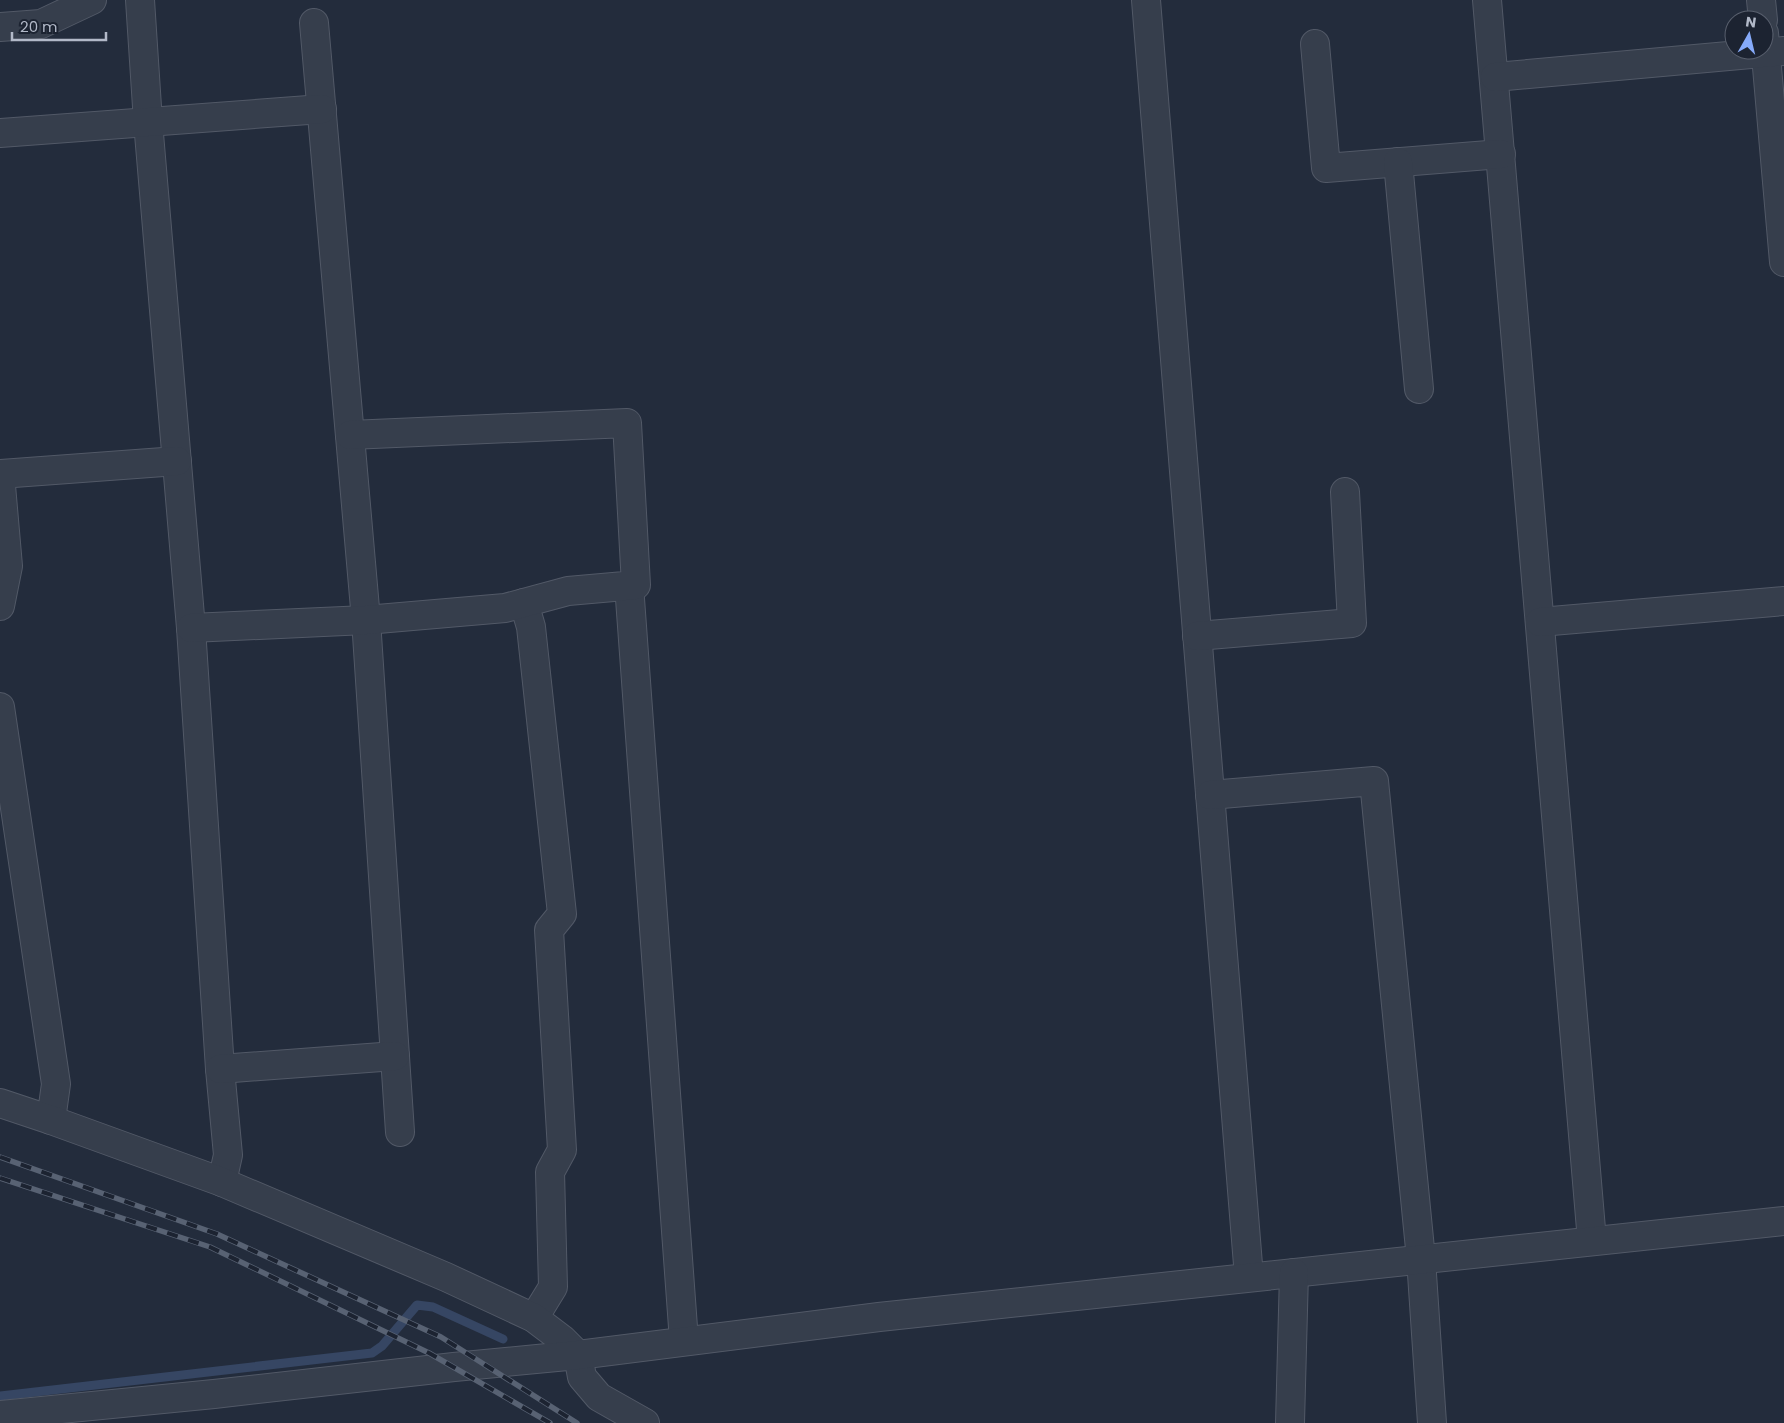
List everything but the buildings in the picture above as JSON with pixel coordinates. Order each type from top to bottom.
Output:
[{"type":"street","points":[[0,27],[41,24],[92,0]]},
{"type":"street","points":[[140,0],[148,122],[191,628],[220,1069],[228,1155],[222,1182]]},
{"type":"street","points":[[1146,0],[1249,1278]]},
{"type":"street","points":[[1488,0],[1592,1241]]},
{"type":"street","points":[[314,23],[366,620],[400,1132]]},
{"type":"street","points":[[1315,44],[1326,168],[1501,154]]},
{"type":"street","points":[[1495,77],[1724,51]]},
{"type":"street","points":[[1772,60],[1784,262]]},
{"type":"street","points":[[0,133],[322,109]]},
{"type":"street","points":[[1398,162],[1419,389]]},
{"type":"street","points":[[191,628],[366,620],[505,608],[568,591],[636,585],[627,423],[350,435]]},
{"type":"street","points":[[0,606],[8,566],[0,474],[177,461]]},
{"type":"street","points":[[1197,636],[1352,623],[1345,492]]},
{"type":"street","points":[[629,585],[684,1341]]},
{"type":"street","points":[[1540,622],[1784,601]]},
{"type":"street","points":[[524,603],[531,627],[562,914],[549,930],[562,1150],[550,1172],[553,1287],[534,1318]]},
{"type":"street","points":[[0,707],[56,1084],[51,1120]]},
{"type":"street","points":[[1210,795],[1374,781],[1421,1260],[1432,1423]]},
{"type":"street","points":[[220,1069],[395,1056]]},
{"type":"street","points":[[0,1103],[222,1182],[446,1277],[534,1318],[563,1340],[578,1355],[582,1377],[599,1397],[645,1423]]},
{"type":"street","points":[[0,1415],[578,1355],[878,1317],[1784,1221]]},
{"type":"street","points":[[1290,1423],[1294,1273]]},
{"type":"waterway","points":[[0,1396],[372,1353],[382,1346],[417,1305],[433,1307],[503,1339]]},
{"type":"railway","points":[[0,1157],[217,1234],[441,1337],[577,1423]]},
{"type":"railway","points":[[0,1178],[210,1247],[429,1353],[550,1423]]}]
